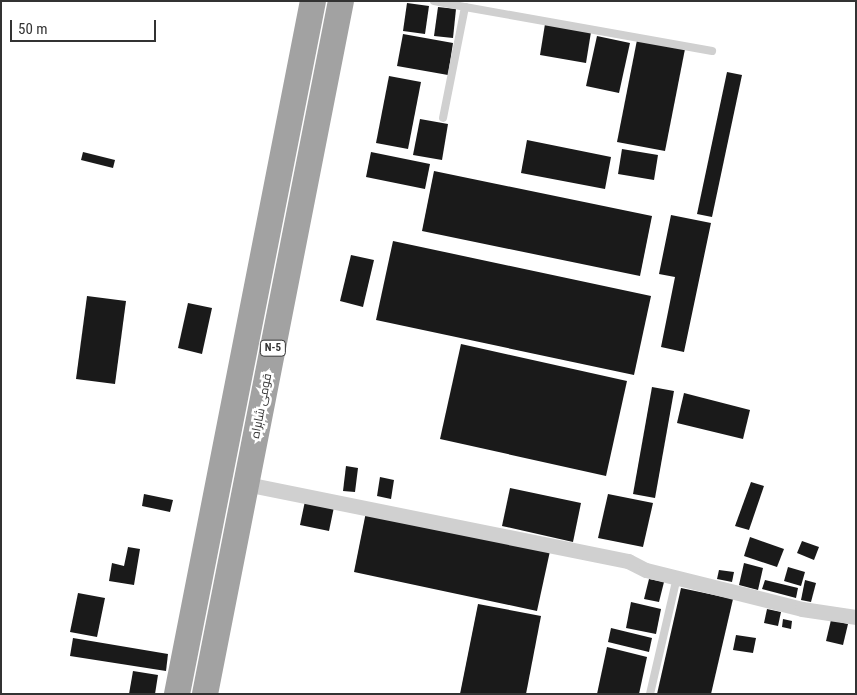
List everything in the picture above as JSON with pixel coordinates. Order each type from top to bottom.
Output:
[{"type":"highway","name":"N-5","points":[[177,694],[313,1]]},
{"type":"highway","name":"قومی شاہراہ","points":[[204,694],[341,1]]},
{"type":"street","points":[[246,484],[628,560],[676,577],[802,608],[856,617]]},
{"type":"lane","points":[[434,1],[712,51]]},
{"type":"lane","points":[[443,118],[465,7]]},
{"type":"lane","points":[[650,694],[676,577]]},
{"type":"building","points":[[407,3],[429,6],[425,34],[403,31]]},
{"type":"building","points":[[438,7],[456,9],[453,38],[434,36]]},
{"type":"building","points":[[545,24],[591,32],[586,63],[540,55]]},
{"type":"building","points":[[403,34],[453,43],[448,75],[397,66]]},
{"type":"building","points":[[597,36],[630,43],[619,93],[586,86]]},
{"type":"building","points":[[637,40],[685,49],[665,151],[617,142]]},
{"type":"building","points":[[727,72],[742,75],[712,217],[697,214]]},
{"type":"building","points":[[389,76],[421,82],[408,149],[376,143]]},
{"type":"building","points":[[420,119],[448,124],[442,160],[413,155]]},
{"type":"building","points":[[527,140],[611,157],[605,189],[521,173]]},
{"type":"building","points":[[622,149],[658,155],[654,180],[618,174]]},
{"type":"building","points":[[83,152],[115,160],[113,168],[81,160]]},
{"type":"building","points":[[371,152],[430,164],[425,189],[366,177]]},
{"type":"building","points":[[434,171],[652,216],[640,276],[422,231]]},
{"type":"building","points":[[671,215],[711,223],[684,352],[661,347],[675,277],[659,274]]},
{"type":"building","points":[[393,241],[651,296],[634,375],[376,320]]},
{"type":"building","points":[[351,255],[374,260],[363,307],[340,301]]},
{"type":"building","points":[[87,296],[126,301],[115,384],[76,379]]},
{"type":"building","points":[[188,303],[212,308],[202,354],[178,348]]},
{"type":"building","points":[[461,344],[627,381],[606,476],[440,439]]},
{"type":"building","points":[[652,387],[674,391],[655,498],[633,494]]},
{"type":"building","points":[[684,393],[750,410],[743,439],[677,423]]},
{"type":"building","points":[[346,466],[358,468],[355,492],[343,491]]},
{"type":"building","points":[[380,477],[394,480],[391,499],[377,496]]},
{"type":"building","points":[[751,482],[764,486],[749,530],[735,526]]},
{"type":"building","points":[[510,488],[581,503],[573,542],[502,526]]},
{"type":"building","points":[[144,494],[173,500],[170,512],[142,506]]},
{"type":"building","points":[[608,494],[653,503],[643,547],[598,538]]},
{"type":"building","points":[[305,501],[334,507],[329,531],[300,525]]},
{"type":"building","points":[[366,512],[550,551],[537,611],[354,572]]},
{"type":"building","points":[[750,537],[784,549],[777,567],[744,556]]},
{"type":"building","points":[[802,541],[819,547],[814,560],[797,553]]},
{"type":"building","points":[[128,547],[140,549],[134,585],[109,581],[112,563],[124,566]]},
{"type":"building","points":[[744,563],[763,568],[758,590],[739,585]]},
{"type":"building","points":[[788,567],[805,572],[801,586],[784,581]]},
{"type":"building","points":[[719,570],[734,572],[732,582],[717,579]]},
{"type":"building","points":[[649,579],[664,582],[659,602],[644,599]]},
{"type":"building","points":[[765,580],[798,588],[796,598],[762,589]]},
{"type":"building","points":[[805,580],[816,583],[811,602],[801,600]]},
{"type":"building","points":[[681,588],[733,599],[711,694],[657,694]]},
{"type":"building","points":[[78,593],[105,598],[97,637],[70,632]]},
{"type":"building","points":[[631,602],[661,609],[656,634],[626,628]]},
{"type":"building","points":[[478,604],[541,616],[526,694],[460,694]]},
{"type":"building","points":[[767,609],[781,612],[778,626],[764,623]]},
{"type":"building","points":[[783,619],[792,621],[791,629],[782,627]]},
{"type":"building","points":[[831,620],[848,624],[843,645],[826,641]]},
{"type":"building","points":[[611,628],[652,638],[649,652],[608,642]]},
{"type":"building","points":[[736,635],[756,638],[753,653],[733,650]]},
{"type":"building","points":[[73,638],[168,654],[166,671],[70,656]]},
{"type":"building","points":[[607,647],[647,657],[639,694],[597,694]]},
{"type":"building","points":[[133,671],[158,675],[155,694],[129,694]]}]
